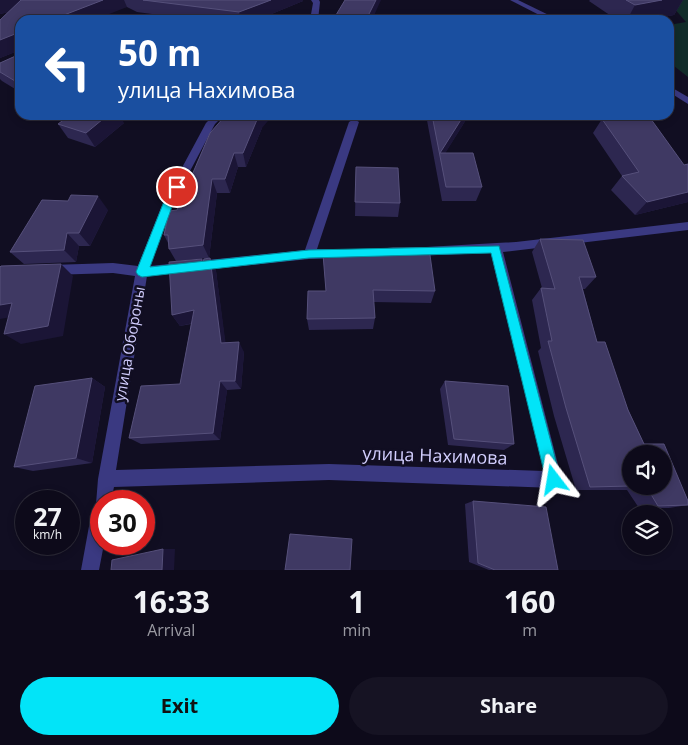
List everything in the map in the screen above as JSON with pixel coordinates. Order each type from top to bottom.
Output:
[{"type":"street","points":[[314,0],[317,2],[315,15]]},
{"type":"street","points":[[513,0],[544,15]]},
{"type":"street","points":[[674,91],[688,101]]},
{"type":"street","name":"улица Обороны","points":[[104,490],[142,272],[168,204],[214,120]]},
{"type":"street","points":[[309,254],[354,122]]},
{"type":"street","points":[[397,252],[496,249],[688,226]]},
{"type":"street","name":"улица Нахимова","points":[[106,479],[329,472],[554,480],[496,249]]},
{"type":"street","points":[[38,270],[113,268],[142,272],[309,254],[348,253]]},
{"type":"street","points":[[90,570],[93,555]]},
{"type":"green space","points":[[667,0],[688,0],[688,77],[674,66],[674,24],[686,22]]},
{"type":"building","points":[[21,0],[103,0],[64,15],[15,15],[15,34],[0,40],[0,20]]},
{"type":"building","points":[[143,0],[271,0],[239,12]]},
{"type":"building","points":[[345,0],[376,0],[368,15],[336,15]]},
{"type":"building","points":[[626,0],[662,0],[635,5]]},
{"type":"building","points":[[15,56],[15,81],[0,72],[0,63]]},
{"type":"building","points":[[63,120],[102,120],[86,133],[58,124]]},
{"type":"building","points":[[222,120],[257,120],[243,153],[234,153],[225,179],[212,179],[203,245],[169,249],[168,235],[164,235],[169,211],[177,210],[210,133]]},
{"type":"building","points":[[433,120],[461,120],[440,153],[473,153],[482,187],[446,187]]},
{"type":"building","points":[[603,120],[652,120],[684,165],[688,164],[688,192],[647,202],[622,176],[639,172]]},
{"type":"building","points":[[356,167],[398,168],[400,203],[355,202]]},
{"type":"building","points":[[71,195],[98,196],[79,233],[67,233],[64,250],[10,252],[42,200],[68,201]]},
{"type":"building","points":[[540,239],[583,240],[596,277],[579,277],[597,342],[605,342],[628,410],[644,444],[664,445],[622,445],[622,486],[590,487],[548,341],[552,341],[541,288],[555,289]]},
{"type":"building","points":[[393,248],[429,248],[435,291],[373,290],[375,318],[307,319],[308,291],[326,291],[323,254]]},
{"type":"building","points":[[210,258],[221,343],[239,342],[235,381],[220,381],[213,433],[129,438],[141,386],[180,384],[194,310],[172,315],[169,262],[202,259],[200,268],[204,259]]},
{"type":"building","points":[[61,264],[48,326],[4,334],[12,303],[0,305],[0,267]]},
{"type":"building","points":[[92,378],[76,458],[14,467],[35,386]]},
{"type":"building","points":[[445,381],[508,386],[514,444],[454,439]]},
{"type":"building","points":[[672,463],[688,505],[657,505],[651,495],[672,495]]},
{"type":"building","points":[[473,501],[546,507],[558,570],[495,570],[478,563]]},
{"type":"building","points":[[290,534],[352,539],[350,570],[285,570]]},
{"type":"building","points":[[163,549],[162,570],[111,570],[112,560],[135,555],[155,555],[155,551]]},
{"type":"route","points":[[177,187],[168,204],[142,272],[309,254],[496,249],[554,480]]}]
